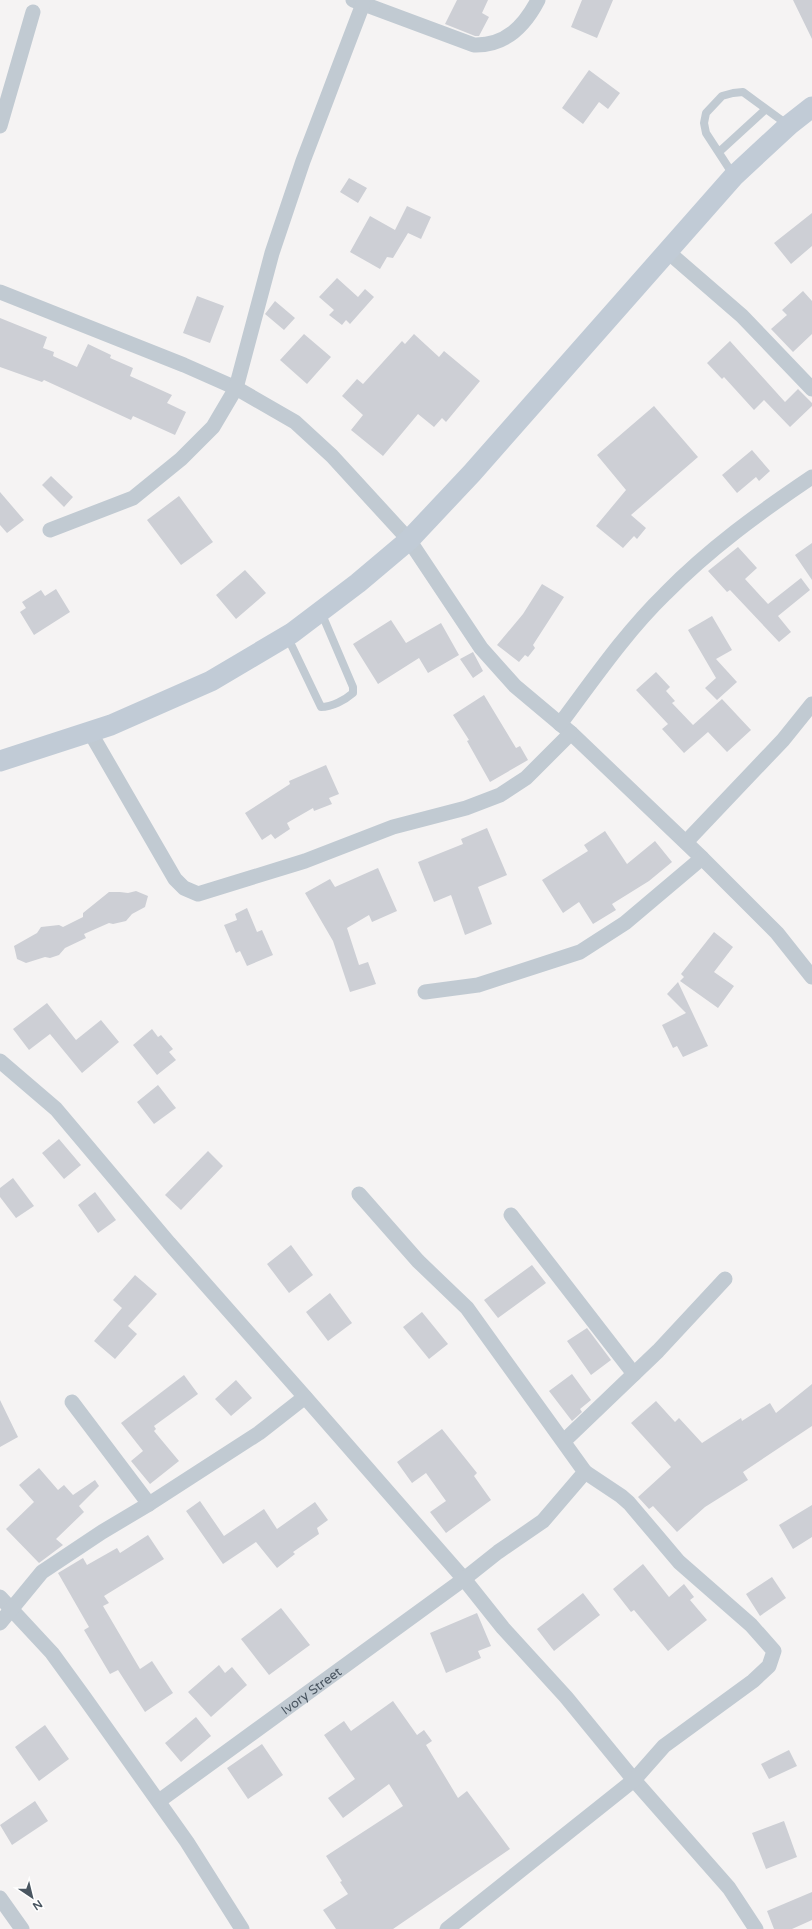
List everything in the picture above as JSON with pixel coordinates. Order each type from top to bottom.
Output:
[{"type":"street","points":[[50,530],[133,498],[181,459],[213,427],[236,388],[272,253],[358,2],[474,45],[484,45],[498,42],[519,28],[538,0]]},
{"type":"street","points":[[0,126],[33,12]]},
{"type":"street","points":[[0,761],[111,725],[211,681],[287,636],[358,583],[409,540],[559,376],[734,176],[789,125],[812,107]]},
{"type":"street","points":[[667,251],[742,316],[812,389]]},
{"type":"street","points":[[0,292],[184,365],[236,388],[294,422],[332,456],[409,540],[481,648],[515,686],[565,728],[686,842],[806,962],[812,977]]},
{"type":"street","points":[[90,732],[175,879],[184,888],[198,894],[305,861],[393,827],[466,808],[500,795],[526,778],[565,728],[620,645],[664,594],[714,548],[812,477]]},
{"type":"street","points":[[686,842],[783,740],[812,704]]},
{"type":"street","points":[[425,992],[478,985],[580,952],[625,923],[702,858]]},
{"type":"street","points":[[0,1061],[56,1109],[168,1242],[306,1396],[464,1579],[503,1628],[594,1729],[634,1780],[729,1888],[756,1929]]},
{"type":"street","points":[[359,1194],[418,1261],[467,1308],[586,1472],[629,1503],[679,1562],[751,1625],[774,1651],[769,1666],[753,1681],[664,1746],[634,1780],[447,1929]]},
{"type":"street","points":[[511,1215],[634,1374]]},
{"type":"street","points":[[564,1442],[658,1351],[725,1279]]},
{"type":"street","points":[[0,1623],[42,1572],[102,1532],[149,1504],[259,1433],[306,1396]]},
{"type":"street","points":[[72,1402],[149,1504]]},
{"type":"street","name":"Ivory Street","points":[[159,1801],[464,1579],[498,1552],[543,1521],[586,1472]]},
{"type":"street","points":[[0,1597],[52,1653],[159,1801],[242,1929]]},
{"type":"street","points":[[0,1898],[22,1929]]},
{"type":"lane","points":[[734,176],[706,133],[704,123],[706,113],[722,96],[743,92],[789,125]]},
{"type":"lane","points":[[719,152],[766,109]]},
{"type":"lane","points":[[287,636],[321,708],[327,708],[348,697],[353,693],[353,687],[320,612]]},
{"type":"building","points":[[457,0],[488,0],[482,13],[489,17],[479,36],[475,36],[445,24]]},
{"type":"building","points":[[582,0],[613,0],[597,38],[571,27]]},
{"type":"building","points":[[793,0],[812,0],[812,39]]},
{"type":"building","points":[[589,70],[620,93],[608,109],[599,102],[583,124],[562,108]]},
{"type":"building","points":[[349,178],[367,188],[358,203],[340,192]]},
{"type":"building","points":[[407,206],[431,217],[421,239],[408,233],[393,258],[387,257],[380,269],[350,252],[370,216],[395,230]]},
{"type":"building","points":[[812,213],[812,246],[791,264],[774,243]]},
{"type":"building","points":[[337,278],[358,297],[365,289],[374,297],[350,324],[346,320],[342,325],[329,315],[334,310],[319,297]]},
{"type":"building","points":[[803,291],[812,301],[812,334],[793,352],[771,329],[787,315],[782,310]]},
{"type":"building","points":[[197,296],[224,306],[210,343],[183,333]]},
{"type":"building","points":[[275,301],[295,318],[284,330],[265,314]]},
{"type":"building","points":[[0,318],[47,337],[43,348],[54,352],[53,356],[77,367],[88,344],[111,355],[110,358],[133,368],[130,376],[172,395],[167,403],[186,412],[175,435],[133,416],[131,420],[44,380],[42,382],[0,367]]},
{"type":"building","points":[[304,334],[331,357],[307,384],[280,360]]},
{"type":"building","points":[[414,334],[439,357],[444,351],[480,381],[446,422],[442,418],[434,427],[418,414],[383,456],[351,430],[363,415],[342,396],[357,379],[363,384],[402,341],[405,344]]},
{"type":"building","points":[[730,341],[785,402],[798,389],[812,403],[812,406],[790,427],[764,400],[754,410],[724,377],[722,379],[707,363]]},
{"type":"building","points":[[654,406],[698,457],[631,515],[646,528],[637,539],[634,536],[623,548],[596,526],[626,490],[597,455]]},
{"type":"building","points":[[752,450],[770,471],[759,481],[756,477],[737,493],[722,475]]},
{"type":"building","points":[[51,476],[73,497],[64,507],[42,485]]},
{"type":"building","points":[[0,492],[24,520],[7,533],[0,525]]},
{"type":"building","points":[[179,496],[213,542],[181,565],[147,520]]},
{"type":"building","points":[[812,543],[812,580],[795,555]]},
{"type":"building","points":[[738,547],[757,568],[745,579],[768,604],[801,578],[810,590],[778,616],[791,632],[779,642],[730,590],[727,592],[708,571]]},
{"type":"building","points":[[245,570],[266,593],[236,619],[216,595]]},
{"type":"building","points":[[542,584],[564,597],[533,645],[535,648],[528,657],[525,655],[519,662],[497,645],[523,614]]},
{"type":"building","points":[[56,589],[70,612],[34,635],[20,612],[26,608],[22,602],[41,590],[45,596]]},
{"type":"building","points":[[712,616],[732,650],[716,659],[737,682],[717,700],[705,688],[716,678],[688,630]]},
{"type":"building","points":[[391,620],[406,643],[441,623],[459,655],[428,673],[419,658],[378,684],[353,644]]},
{"type":"building","points":[[473,652],[483,671],[473,678],[460,659]]},
{"type":"building","points":[[656,672],[670,687],[666,691],[675,701],[672,703],[693,725],[722,699],[751,730],[727,752],[708,732],[684,753],[662,729],[668,724],[636,690]]},
{"type":"building","points":[[484,695],[516,748],[520,746],[528,760],[490,782],[467,741],[469,740],[453,715]]},
{"type":"building","points":[[326,765],[339,794],[329,798],[332,804],[314,811],[313,808],[287,823],[290,829],[275,839],[271,834],[262,840],[245,813],[290,784],[289,781]]},
{"type":"building","points":[[487,828],[507,875],[478,887],[492,924],[465,935],[451,895],[434,902],[418,862],[463,844],[461,839]]},
{"type":"building","points":[[605,831],[627,864],[655,841],[672,862],[649,881],[612,904],[616,910],[593,924],[579,902],[563,913],[542,880],[588,851],[584,845]]},
{"type":"building","points":[[378,868],[397,911],[372,922],[369,915],[347,928],[359,965],[368,962],[376,984],[350,992],[333,941],[305,893],[330,879],[335,887]]},
{"type":"building","points":[[136,891],[148,896],[145,907],[132,914],[126,921],[113,924],[109,923],[84,934],[86,938],[65,948],[59,955],[50,958],[45,957],[26,963],[17,959],[14,946],[37,933],[41,927],[59,925],[63,927],[83,917],[83,913],[109,892],[128,893]]},
{"type":"building","points":[[247,908],[257,932],[262,930],[273,955],[247,966],[240,951],[236,953],[224,925],[237,920],[235,914]]},
{"type":"building","points":[[714,932],[733,947],[714,972],[734,986],[718,1008],[680,981],[684,977],[681,974]]},
{"type":"building","points":[[678,982],[708,1046],[683,1057],[677,1046],[673,1048],[662,1025],[686,1013],[667,994]]},
{"type":"building","points":[[47,1003],[76,1040],[101,1020],[119,1042],[82,1073],[50,1034],[29,1050],[13,1029]]},
{"type":"building","points":[[152,1029],[158,1037],[161,1035],[173,1049],[169,1052],[176,1060],[157,1075],[133,1045]]},
{"type":"building","points":[[158,1085],[176,1108],[154,1124],[137,1102]]},
{"type":"building","points":[[59,1139],[81,1165],[64,1179],[42,1153]]},
{"type":"building","points":[[208,1151],[223,1166],[181,1210],[165,1195]]},
{"type":"building","points":[[13,1178],[34,1206],[16,1218],[0,1197],[0,1188]]},
{"type":"building","points":[[95,1192],[116,1220],[98,1233],[78,1205]]},
{"type":"building","points":[[291,1245],[313,1275],[289,1293],[267,1264]]},
{"type":"building","points":[[532,1265],[546,1283],[498,1318],[484,1300]]},
{"type":"building","points":[[135,1275],[157,1294],[128,1326],[137,1334],[115,1359],[94,1341],[122,1308],[113,1300]]},
{"type":"building","points":[[330,1293],[352,1323],[328,1341],[306,1312]]},
{"type":"building","points":[[422,1312],[448,1344],[429,1359],[403,1327]]},
{"type":"building","points":[[587,1328],[611,1360],[591,1375],[567,1341]]},
{"type":"building","points":[[572,1374],[591,1400],[580,1409],[582,1412],[572,1421],[549,1391]]},
{"type":"building","points":[[184,1375],[198,1394],[154,1426],[156,1429],[154,1431],[179,1461],[150,1484],[131,1461],[143,1451],[121,1423]]},
{"type":"building","points":[[236,1380],[252,1398],[231,1416],[215,1399]]},
{"type":"building","points":[[812,1384],[812,1426],[743,1472],[748,1480],[705,1507],[677,1532],[653,1506],[649,1509],[638,1497],[671,1467],[631,1423],[656,1401],[675,1422],[679,1418],[702,1443],[741,1418],[742,1421],[770,1403],[776,1413]]},
{"type":"building","points":[[0,1400],[18,1437],[0,1447]]},
{"type":"building","points":[[442,1429],[477,1473],[474,1476],[491,1500],[446,1533],[430,1512],[446,1501],[426,1473],[412,1483],[397,1462]]},
{"type":"building","points":[[39,1468],[58,1490],[64,1485],[73,1495],[95,1480],[99,1486],[79,1506],[84,1512],[56,1539],[63,1545],[39,1563],[6,1529],[34,1502],[19,1485]]},
{"type":"building","points":[[200,1501],[224,1536],[264,1509],[277,1529],[315,1502],[328,1520],[317,1528],[319,1534],[293,1552],[295,1554],[277,1568],[256,1542],[223,1564],[186,1511]]},
{"type":"building","points":[[812,1505],[812,1537],[793,1549],[779,1525]]},
{"type":"building","points":[[148,1535],[164,1559],[104,1596],[109,1603],[103,1606],[140,1669],[152,1661],[173,1693],[145,1712],[118,1670],[110,1674],[84,1630],[89,1627],[58,1573],[83,1558],[87,1565],[117,1548],[120,1553]]},
{"type":"building","points":[[643,1564],[669,1597],[684,1584],[694,1597],[690,1600],[707,1620],[668,1651],[634,1610],[631,1612],[613,1589]]},
{"type":"building","points":[[772,1577],[786,1598],[760,1616],[746,1594]]},
{"type":"building","points":[[583,1593],[600,1615],[554,1651],[537,1629]]},
{"type":"building","points":[[281,1608],[310,1645],[269,1675],[241,1639]]},
{"type":"building","points":[[477,1613],[491,1646],[478,1651],[481,1658],[446,1673],[430,1633]]},
{"type":"building","points":[[219,1665],[225,1673],[232,1667],[247,1685],[211,1717],[188,1692]]},
{"type":"building","points":[[393,1701],[417,1735],[424,1730],[432,1741],[426,1745],[458,1798],[467,1791],[510,1849],[393,1929],[336,1929],[323,1910],[348,1894],[340,1882],[342,1881],[326,1856],[403,1806],[389,1784],[343,1818],[328,1798],[355,1779],[324,1735],[344,1721],[351,1731]]},
{"type":"building","points":[[196,1717],[211,1736],[181,1762],[165,1743]]},
{"type":"building","points":[[45,1725],[69,1759],[39,1781],[15,1747]]},
{"type":"building","points":[[262,1744],[283,1775],[248,1799],[227,1768]]},
{"type":"building","points":[[789,1750],[797,1766],[769,1779],[761,1764]]},
{"type":"building","points":[[35,1801],[48,1821],[12,1845],[0,1825]]},
{"type":"building","points":[[784,1821],[797,1857],[766,1869],[752,1833]]},
{"type":"building","points":[[812,1892],[812,1920],[792,1929],[774,1929],[767,1911]]}]
